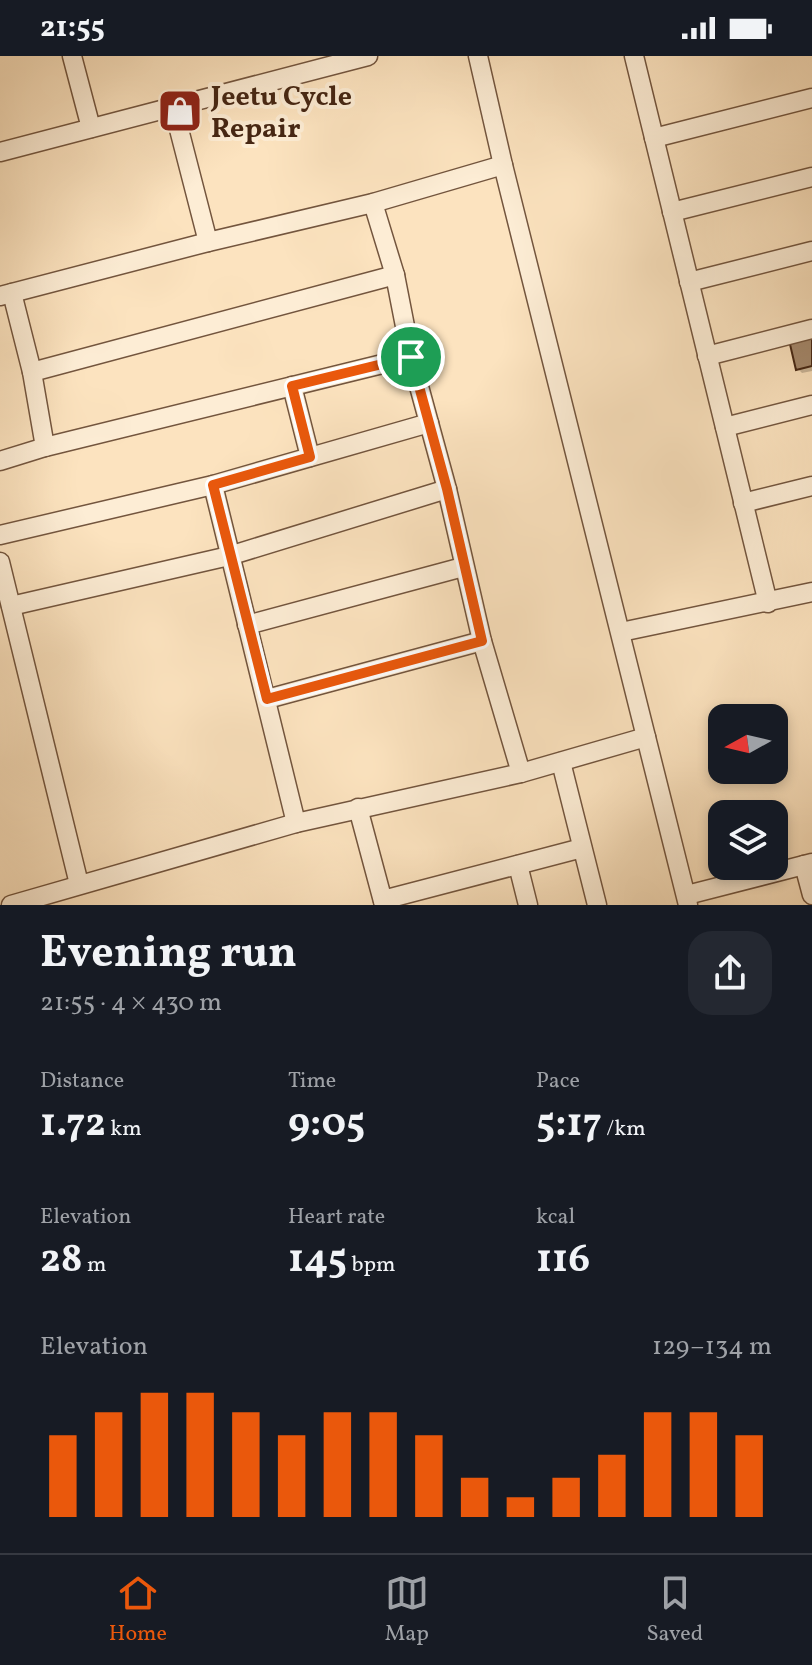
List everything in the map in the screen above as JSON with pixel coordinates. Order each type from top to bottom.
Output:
[{"type":"street","points":[[72,56],[91,128]]},
{"type":"street","points":[[0,152],[173,106],[320,62],[368,56]]},
{"type":"street","points":[[478,56],[688,900],[808,864],[812,895]]},
{"type":"street","points":[[634,56],[768,603]]},
{"type":"street","points":[[654,138],[812,98]]},
{"type":"street","points":[[173,106],[208,242]]},
{"type":"street","points":[[45,447],[32,372],[6,294],[373,203],[503,165]]},
{"type":"street","points":[[672,212],[812,177]]},
{"type":"street","points":[[373,203],[395,275],[411,357],[447,489],[482,641],[521,773]]},
{"type":"street","points":[[689,282],[812,251]]},
{"type":"street","points":[[32,372],[395,275]]},
{"type":"street","points":[[707,356],[812,329]]},
{"type":"street","points":[[0,461],[45,447],[411,357]]},
{"type":"street","points":[[292,386],[310,457]]},
{"type":"street","points":[[725,427],[812,405]]},
{"type":"street","points":[[0,535],[213,485],[429,423]]},
{"type":"street","points":[[213,485],[296,823]]},
{"type":"street","points":[[743,503],[812,486]]},
{"type":"street","points":[[11,606],[229,556],[447,489]]},
{"type":"street","points":[[0,562],[79,884]]},
{"type":"street","points":[[247,625],[463,567]]},
{"type":"street","points":[[621,632],[812,592]]},
{"type":"street","points":[[267,699],[482,641]]},
{"type":"street","points":[[11,905],[296,823],[521,773],[646,737]]},
{"type":"street","points":[[561,762],[597,905]]},
{"type":"street","points":[[358,808],[383,903],[582,848]]},
{"type":"street","points":[[518,865],[528,905]]},
{"type":"building","points":[[812,334],[812,366],[796,370],[789,340]]},
{"type":"place","name":"Jeetu Cycle Repair","points":[[180,111]]},
{"type":"route","points":[[411,357],[447,489],[482,641],[267,699],[213,485],[310,457],[292,386],[411,357]]}]
